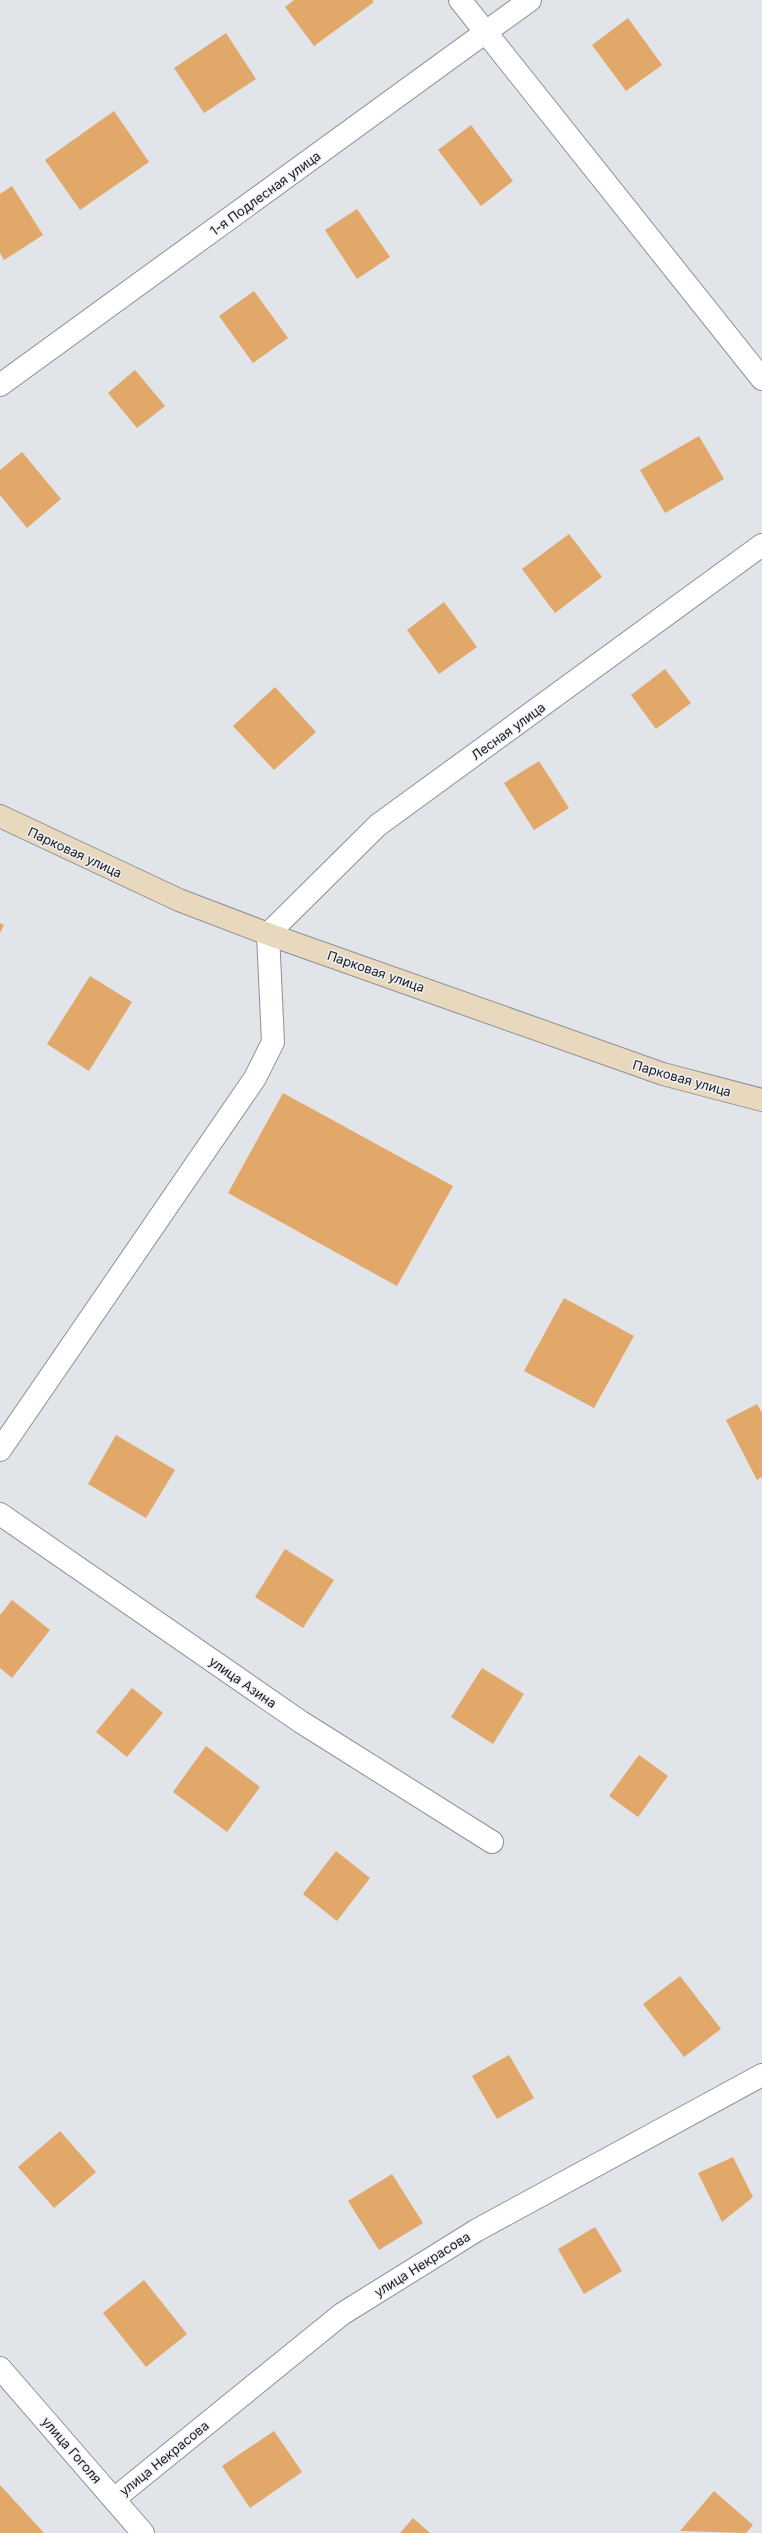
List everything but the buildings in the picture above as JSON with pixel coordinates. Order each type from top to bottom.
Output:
[{"type":"main road","name":"Парковая улица","points":[[0,816],[179,900],[268,934],[664,1074],[762,1100]]},
{"type":"street","points":[[460,0],[762,380]]},
{"type":"street","name":"1-я Подлесная улица","points":[[0,385],[530,0]]},
{"type":"street","name":"Лесная улица","points":[[268,934],[378,825],[762,545]]},
{"type":"street","points":[[0,1450],[255,1078],[273,1042],[268,934]]},
{"type":"street","name":"улица Азина","points":[[0,1514],[301,1722],[492,1842]]},
{"type":"street","name":"улица Некрасова","points":[[114,2499],[342,2314],[477,2230],[762,2075]]},
{"type":"street","name":"улица Гоголя","points":[[0,2368],[143,2533]]}]
